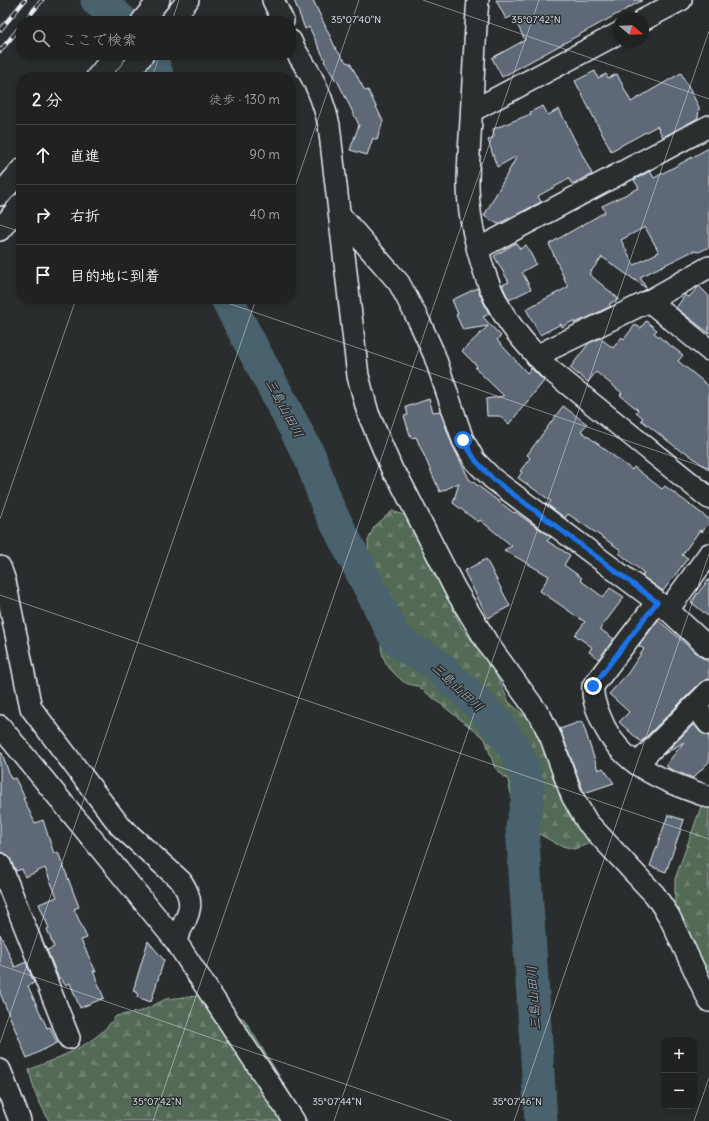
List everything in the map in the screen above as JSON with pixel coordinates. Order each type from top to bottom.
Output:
[{"type":"street","points":[[146,16],[159,0]]},
{"type":"street","points":[[175,16],[188,0]]},
{"type":"street","points":[[273,0],[281,16]]},
{"type":"street","points":[[478,0],[468,186],[482,267],[500,309],[526,345],[549,369],[709,498]]},
{"type":"street","points":[[649,17],[681,0]]},
{"type":"street","points":[[472,111],[613,36]]},
{"type":"street","points":[[296,54],[311,75],[324,105],[329,125],[358,376],[368,413],[393,472],[399,479],[455,589],[488,644],[541,717],[551,738],[572,796],[587,822],[655,895],[669,916],[709,1001]]},
{"type":"street","points":[[101,72],[111,60]]},
{"type":"street","points":[[129,72],[139,60]]},
{"type":"street","points":[[478,249],[709,126]]},
{"type":"street","points":[[0,196],[16,176]]},
{"type":"street","points":[[0,230],[16,210]]},
{"type":"street","points":[[340,215],[399,283],[434,354],[463,440],[476,461],[493,479],[663,606],[709,648]]},
{"type":"street","points":[[536,356],[649,301],[709,267]]},
{"type":"street","points":[[649,301],[709,350]]},
{"type":"street","points":[[709,554],[593,686],[592,694],[606,731],[617,747],[637,764],[666,782],[709,797]]},
{"type":"street","points":[[0,567],[7,588],[31,708],[120,826],[181,881],[188,891],[191,906],[175,940]]},
{"type":"street","points":[[637,764],[709,691]]},
{"type":"street","points":[[695,706],[709,724]]},
{"type":"street","points":[[0,726],[175,940],[294,1121]]},
{"type":"street","points":[[0,864],[69,1038]]},
{"type":"street","points":[[0,1070],[20,1121]]},
{"type":"green space","points":[[392,511],[407,516],[426,549],[461,626],[494,670],[509,702],[526,717],[542,737],[559,790],[567,807],[587,833],[588,844],[574,849],[559,845],[530,829],[515,812],[508,780],[495,768],[485,739],[418,686],[402,681],[387,665],[381,647],[381,637],[382,627],[390,598],[385,589],[370,579],[368,541],[374,527]]},
{"type":"green space","points":[[702,804],[709,808],[709,1001],[675,909],[675,879]]},
{"type":"green space","points":[[198,996],[244,1019],[307,1121],[49,1121],[35,1093],[29,1070],[88,1043],[107,1027],[116,1016],[142,1011],[166,999]]},
{"type":"building","points":[[294,0],[313,0],[336,49],[346,62],[350,63],[365,91],[368,90],[383,121],[377,140],[373,138],[367,155],[350,150],[359,125],[337,80],[336,81],[324,61],[325,60],[309,27],[305,29]]},
{"type":"building","points":[[496,0],[643,0],[621,12],[613,12],[613,16],[502,77],[492,58],[525,40],[513,16],[506,19]]},
{"type":"building","points":[[595,71],[598,78],[606,74],[608,78],[617,74],[631,102],[681,73],[699,107],[698,118],[663,137],[657,126],[611,151],[575,81]]},
{"type":"building","points":[[543,106],[548,115],[559,109],[592,174],[572,184],[569,179],[538,196],[541,202],[498,224],[484,216],[517,156],[497,167],[488,140],[494,137],[493,129],[531,114],[530,112]]},
{"type":"building","points":[[709,148],[709,247],[699,252],[693,251],[640,277],[646,288],[602,257],[589,274],[619,299],[609,304],[611,306],[585,319],[574,323],[573,321],[562,327],[561,324],[540,335],[526,309],[568,287],[549,244],[605,212],[602,206],[639,188],[634,180],[650,171],[654,178]],"holes":[[[645,227],[659,252],[634,265],[621,240]]]},
{"type":"building","points":[[516,243],[520,249],[526,245],[536,264],[522,272],[531,289],[509,300],[502,285],[509,282],[494,256]]},
{"type":"building","points":[[699,286],[709,296],[709,333],[676,308],[685,295],[689,297]]},
{"type":"building","points":[[477,288],[489,314],[483,317],[501,336],[497,340],[527,373],[531,368],[544,381],[509,424],[499,416],[487,416],[486,399],[504,396],[475,368],[477,366],[462,351],[488,326],[463,330],[456,315],[458,314],[452,300]]},
{"type":"building","points":[[646,321],[657,330],[654,333],[683,355],[678,361],[709,386],[709,470],[683,450],[682,452],[641,420],[643,418],[636,412],[638,410],[620,395],[622,393],[596,372],[588,382],[570,368],[589,343],[600,338],[613,348],[622,337],[624,339],[635,325],[641,328]]},
{"type":"building","points":[[429,399],[433,412],[440,411],[452,444],[469,479],[514,513],[515,512],[551,537],[547,541],[570,555],[564,565],[582,578],[580,580],[603,597],[610,588],[624,597],[600,629],[614,639],[599,659],[589,652],[592,647],[575,635],[585,622],[540,591],[549,576],[504,550],[512,546],[480,520],[478,522],[453,503],[459,483],[440,492],[416,437],[411,438],[404,416],[408,415],[406,407]]},
{"type":"building","points":[[563,406],[587,424],[581,431],[632,470],[634,467],[662,489],[665,486],[709,519],[709,523],[702,532],[700,530],[682,555],[688,558],[663,591],[642,576],[644,573],[619,553],[621,550],[568,514],[565,518],[548,505],[551,501],[518,478],[522,472],[520,471],[530,458],[527,455]]},
{"type":"building","points":[[486,559],[510,606],[488,618],[464,571]]},
{"type":"building","points":[[709,579],[709,617],[691,602]]},
{"type":"building","points":[[658,620],[701,657],[709,662],[709,679],[700,683],[641,742],[619,722],[629,712],[609,694],[628,673],[644,649],[639,646]]},
{"type":"building","points":[[582,721],[598,770],[603,768],[614,783],[584,793],[560,729]]},
{"type":"building","points":[[694,724],[700,732],[709,736],[709,762],[693,778],[670,769],[666,765],[684,742],[663,755]]},
{"type":"building","points":[[0,753],[2,753],[11,779],[15,778],[25,798],[23,798],[35,823],[43,820],[54,854],[58,852],[79,907],[74,909],[87,938],[81,940],[96,972],[93,971],[104,998],[80,1008],[70,983],[65,985],[61,978],[59,979],[47,950],[54,947],[47,929],[49,928],[39,904],[57,897],[45,868],[25,877],[22,869],[16,871],[8,855],[0,852]]},
{"type":"building","points":[[668,815],[684,820],[666,872],[650,866]]},
{"type":"building","points":[[0,934],[15,967],[26,962],[34,983],[28,986],[47,1028],[50,1027],[57,1043],[27,1058],[0,993]]},
{"type":"building","points":[[148,941],[164,960],[151,1002],[137,997],[138,993],[133,991]]},
{"type":"waterway","name":"三島山田川","points":[[97,0],[116,16]]},
{"type":"waterway","name":"三島山田川","points":[[150,60],[156,72]]},
{"type":"waterway","name":"三島山田川","points":[[230,304],[310,457],[328,507],[393,633],[402,644],[410,650],[425,657],[437,666],[488,714],[508,739],[523,766],[528,792],[522,826],[541,1121]]},
{"type":"railway","points":[[0,30],[25,0]]},
{"type":"railway","points":[[29,16],[42,0]]},
{"type":"railway","points":[[0,51],[16,32]]},
{"type":"route","points":[[463,440],[476,461],[493,479],[657,602],[593,686]]}]
